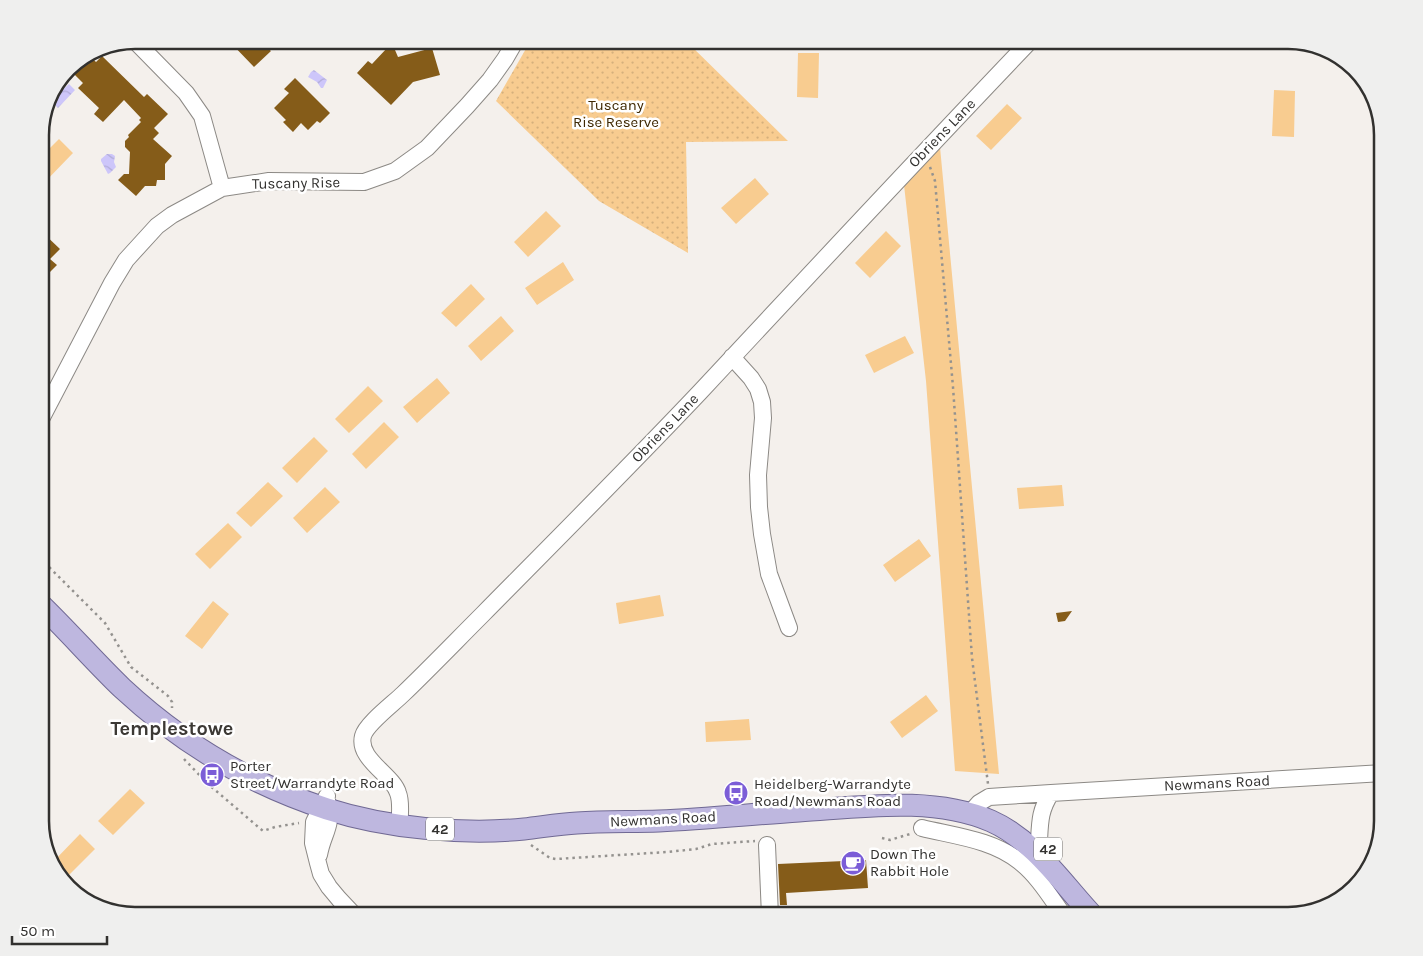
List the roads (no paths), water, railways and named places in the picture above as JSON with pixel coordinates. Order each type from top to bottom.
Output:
[{"type":"main road","name":"42","points":[[49,613],[122,688],[162,722],[201,750],[248,777],[323,809]]},
{"type":"main road","name":"42","points":[[82,646],[202,739],[241,762],[292,784],[323,809]]},
{"type":"main road","name":"Newmans Road","points":[[323,809],[367,820],[399,819],[443,830],[480,831],[524,829],[557,824],[661,821],[895,805],[946,808],[980,805]]},
{"type":"main road","name":"42","points":[[980,805],[1014,820],[1039,841],[1068,872],[1092,907]]},
{"type":"main road","name":"42","points":[[980,805],[994,822],[1010,832],[1033,851],[1087,907]]},
{"type":"street","points":[[143,49],[186,93],[202,116],[222,188]]},
{"type":"street","name":"Tuscany Rise","points":[[49,404],[112,283],[126,260],[157,226],[172,215],[222,188],[269,181],[364,182],[395,171],[427,148],[467,106],[490,80],[511,49]]},
{"type":"street","name":"Obriens Lane","points":[[399,819],[400,803],[398,790],[367,756],[362,745],[363,735],[368,727],[586,510],[1022,49]]},
{"type":"street","points":[[732,356],[751,378],[758,389],[762,402],[764,418],[758,475],[762,534],[769,574],[789,628]]},
{"type":"street","name":"Newmans Road","points":[[980,805],[1051,793],[1374,774]]},
{"type":"street","points":[[1039,841],[1040,814],[1043,805],[1051,793]]},
{"type":"street","points":[[323,809],[329,825],[320,850],[318,863],[321,874],[329,887],[347,907]]},
{"type":"street","points":[[922,828],[974,840],[1007,853],[1020,861],[1028,869],[1057,907]]},
{"type":"street","points":[[762,843],[769,907]]},
{"type":"water","points":[[314,70],[327,80],[323,88],[308,77]]},
{"type":"water","points":[[69,84],[75,90],[58,108],[55,105],[61,92]]},
{"type":"water","points":[[107,154],[115,156],[114,162],[116,167],[108,174],[101,161]]},
{"type":"place","name":"Porter Street/Warrandyte Road","points":[[212,775]]},
{"type":"place","name":"Heidelberg-Warrandyte Road/Newmans Road","points":[[736,793]]},
{"type":"place","name":"Down The Rabbit Hole","points":[[853,863]]},
{"type":"district","name":"Templestowe","points":[[172,728]]},
{"type":"park label","name":"Tuscany Rise Reserve","points":[[616,114]]}]
